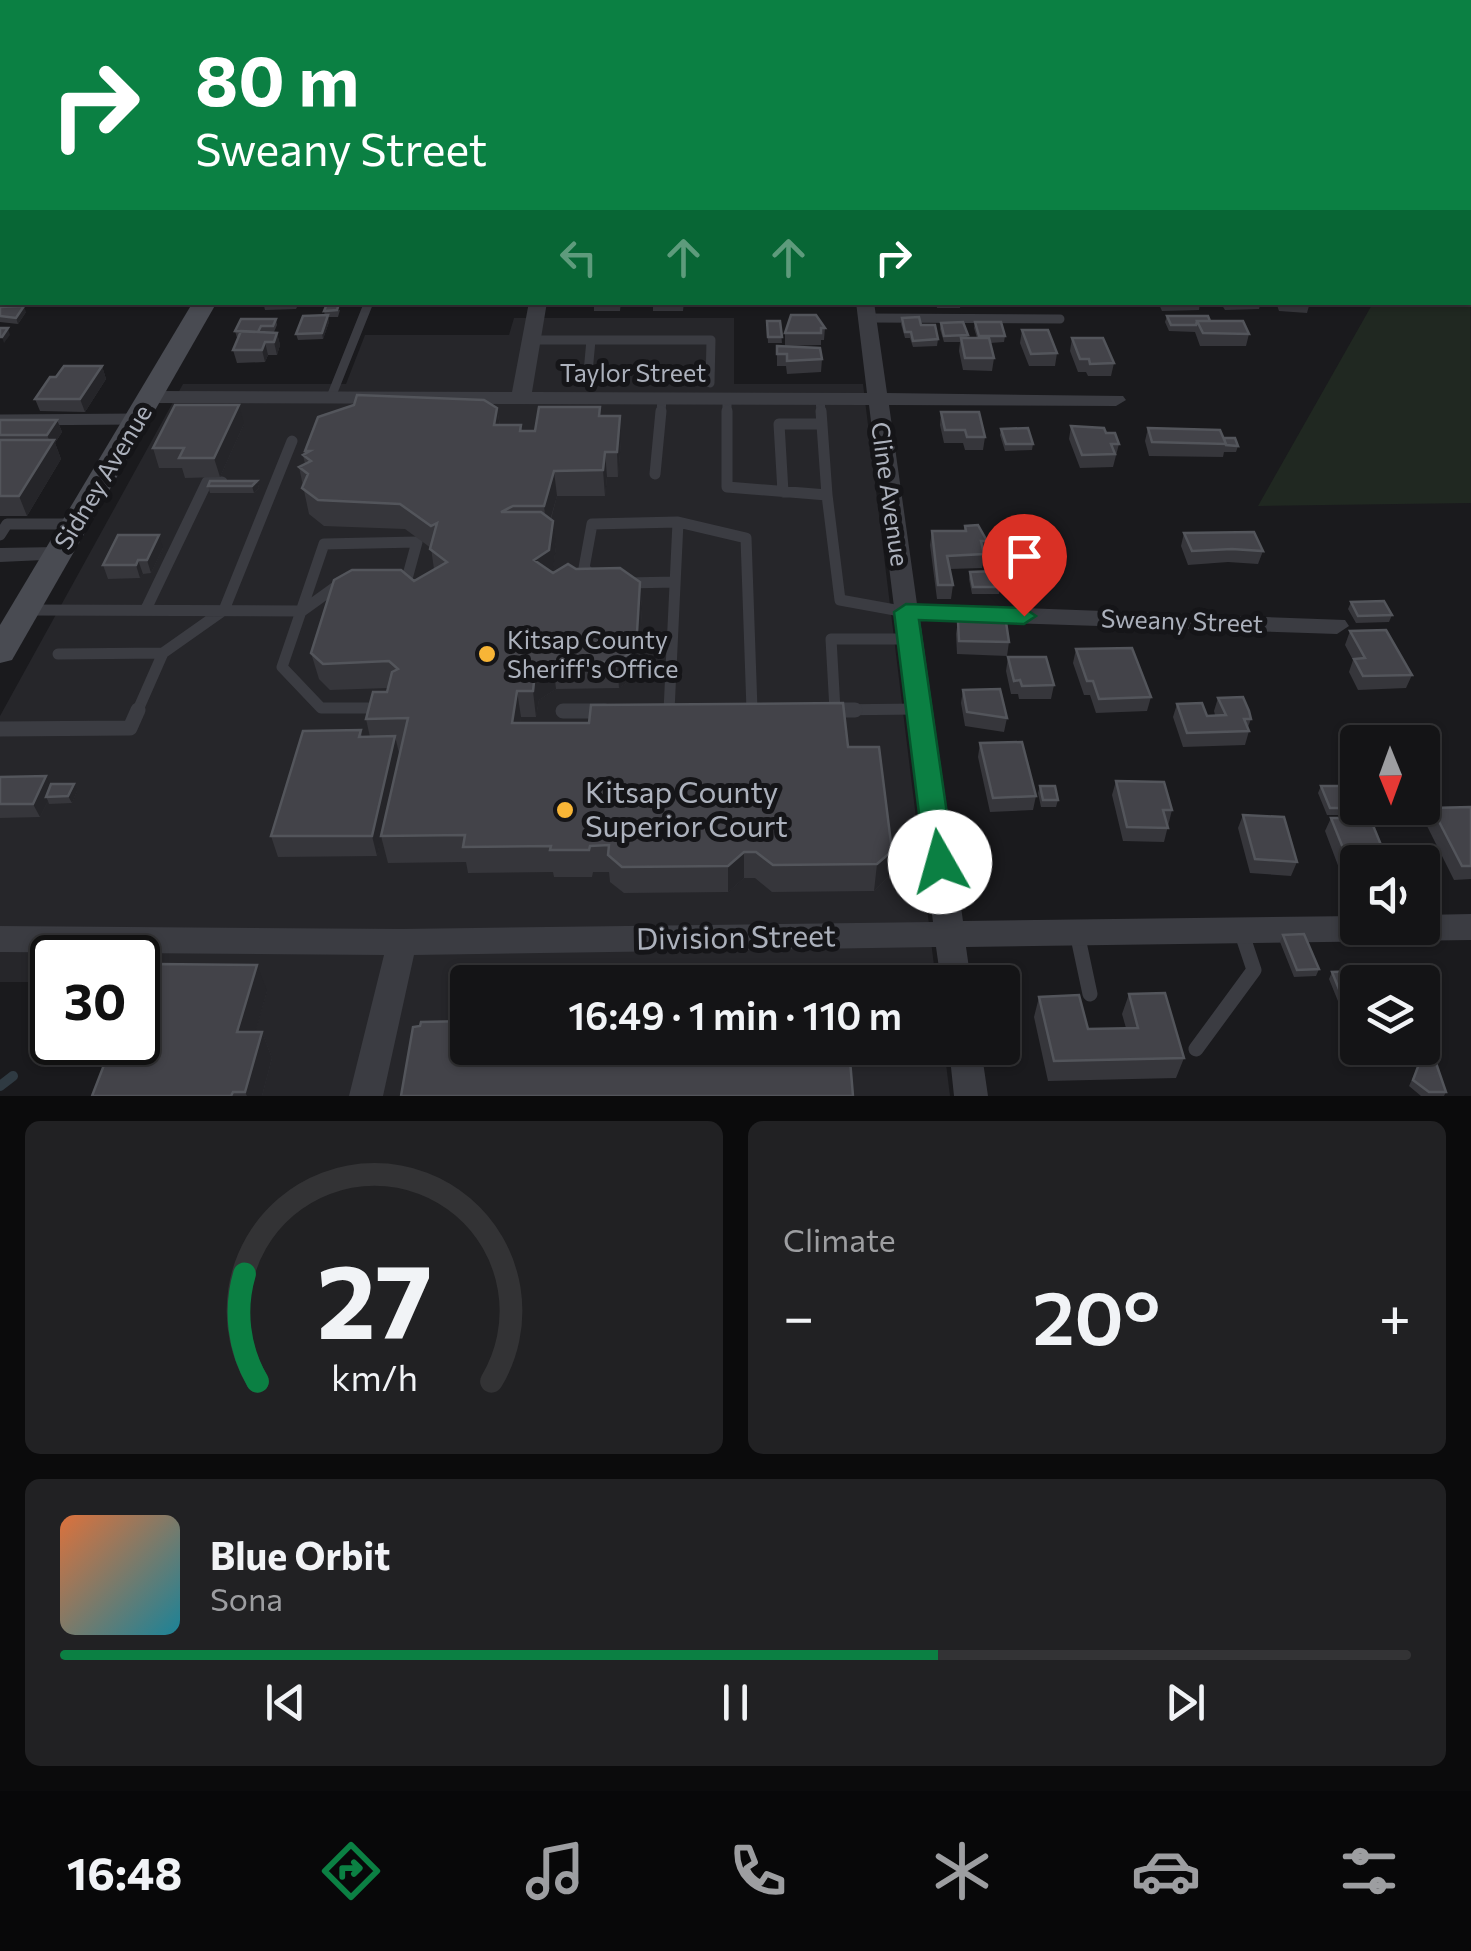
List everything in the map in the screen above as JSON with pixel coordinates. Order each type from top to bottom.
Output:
[{"type":"main road","name":"Sidney Avenue","points":[[0,652],[204,305]]},
{"type":"street","points":[[521,398],[531,340],[543,305]]},
{"type":"street","name":"Cline Avenue","points":[[866,310],[954,965]]},
{"type":"street","name":"Taylor Street","points":[[144,408],[331,398],[1116,400]]},
{"type":"street","points":[[0,555],[57,554]]},
{"type":"street","name":"Sweany Street","points":[[906,612],[1337,626]]},
{"type":"street","name":"Division Street","points":[[0,939],[402,942],[1471,927]]},
{"type":"street","points":[[366,1096],[402,942]]},
{"type":"street","points":[[966,1065],[971,1096]]},
{"type":"lane","points":[[331,398],[368,305]]},
{"type":"lane","points":[[866,310],[1060,320]]},
{"type":"lane","points":[[531,340],[711,340],[710,382]]},
{"type":"lane","points":[[587,383],[591,340]]},
{"type":"lane","points":[[655,474],[662,398]]},
{"type":"lane","points":[[727,398],[727,487],[827,495]]},
{"type":"lane","points":[[820,398],[840,600],[906,612]]},
{"type":"lane","points":[[0,420],[144,408]]},
{"type":"lane","points":[[783,492],[779,424],[822,424]]},
{"type":"lane","points":[[0,729],[130,728],[164,653],[224,610],[292,441]]},
{"type":"lane","points":[[258,482],[276,481]]},
{"type":"lane","points":[[146,608],[207,482],[242,482]]},
{"type":"lane","points":[[675,582],[598,583],[584,568],[592,524],[678,522],[746,538],[752,710]]},
{"type":"lane","points":[[669,711],[678,522]]},
{"type":"lane","points":[[0,535],[6,524],[75,524]]},
{"type":"lane","points":[[376,708],[322,708],[282,667],[324,544],[416,542],[405,586],[387,586]]},
{"type":"lane","points":[[25,610],[302,610],[334,588],[369,587]]},
{"type":"lane","points":[[835,710],[831,639],[910,639]]},
{"type":"lane","points":[[58,654],[164,653]]},
{"type":"lane","points":[[736,710],[769,710]]},
{"type":"lane","points":[[819,710],[920,710]]},
{"type":"lane","points":[[563,711],[616,711]]},
{"type":"lane","points":[[652,711],[686,711]]},
{"type":"lane","points":[[1196,1049],[1254,970],[1241,931]]},
{"type":"lane","points":[[1077,933],[1090,994]]},
{"type":"shaded area","points":[[1372,305],[1470,305],[1471,503],[1258,506]]},
{"type":"shaded area","points":[[514,318],[734,318],[734,384],[863,384],[934,965],[450,965],[450,1065],[946,1065],[950,1096],[110,1096],[126,1065],[160,1065],[160,935],[30,935],[30,982],[0,982],[0,716],[183,384],[346,384],[365,335],[509,335]]},
{"type":"building","points":[[327,305],[339,305],[337,310],[324,311]]},
{"type":"building","points":[[24,306],[16,318],[0,316],[0,307]]},
{"type":"building","points":[[328,315],[322,333],[296,334],[303,316]]},
{"type":"building","points":[[791,315],[816,315],[825,328],[821,328],[821,333],[785,333]]},
{"type":"building","points":[[1167,316],[1208,316],[1210,321],[1171,325]]},
{"type":"building","points":[[919,317],[921,325],[935,325],[938,339],[913,341],[911,332],[905,332],[902,318]]},
{"type":"building","points":[[241,319],[276,319],[273,326],[261,326],[258,332],[235,331]]},
{"type":"building","points":[[767,321],[780,321],[782,337],[768,337]]},
{"type":"building","points":[[1197,321],[1243,321],[1249,334],[1203,333]]},
{"type":"building","points":[[963,322],[968,335],[944,336],[941,323]]},
{"type":"building","points":[[975,322],[1001,322],[1005,336],[979,336]]},
{"type":"building","points":[[1022,330],[1048,330],[1057,353],[1031,354]]},
{"type":"building","points":[[241,331],[277,333],[274,342],[265,342],[262,350],[233,350]]},
{"type":"building","points":[[961,338],[989,338],[994,358],[965,358]]},
{"type":"building","points":[[1072,338],[1103,338],[1114,363],[1090,364],[1089,359],[1080,359]]},
{"type":"building","points":[[777,346],[820,348],[822,359],[787,361],[787,354],[777,354]]},
{"type":"building","points":[[64,366],[102,366],[80,399],[35,399],[50,377],[56,377]]},
{"type":"building","points":[[357,395],[484,400],[497,408],[494,425],[521,425],[520,431],[535,431],[539,407],[600,407],[599,416],[620,416],[617,452],[605,452],[603,470],[554,471],[544,506],[513,506],[501,512],[541,512],[553,521],[549,550],[534,560],[553,573],[568,564],[576,569],[620,568],[640,582],[636,649],[617,662],[553,662],[535,673],[533,691],[517,691],[512,723],[589,723],[591,705],[843,703],[848,747],[879,747],[892,851],[877,864],[773,865],[756,852],[744,852],[728,866],[622,867],[608,855],[609,845],[590,846],[589,850],[550,850],[551,846],[463,847],[465,835],[381,836],[408,718],[366,719],[373,692],[387,692],[392,672],[398,669],[389,661],[323,664],[311,653],[334,580],[352,570],[401,570],[414,581],[447,562],[430,549],[437,523],[431,526],[400,504],[318,500],[302,488],[308,474],[299,467],[311,461],[303,455],[310,451],[305,451],[318,417],[354,405]]},
{"type":"building","points":[[175,405],[239,405],[214,458],[179,458],[184,448],[153,448]]},
{"type":"building","points":[[941,412],[979,412],[985,437],[967,437],[965,430],[945,430]]},
{"type":"building","points":[[0,420],[57,420],[47,435],[0,435]]},
{"type":"building","points":[[1071,426],[1104,428],[1106,433],[1115,433],[1119,444],[1111,444],[1115,454],[1082,455]]},
{"type":"building","points":[[1028,428],[1033,444],[1006,444],[1001,429]]},
{"type":"building","points":[[1148,428],[1220,430],[1226,444],[1152,442]]},
{"type":"building","points":[[1224,438],[1235,438],[1238,446],[1226,445]]},
{"type":"building","points":[[0,440],[54,440],[19,496],[0,496]]},
{"type":"building","points":[[210,481],[257,481],[252,486],[208,486]]},
{"type":"building","points":[[978,525],[987,541],[981,541],[984,554],[947,556],[953,585],[938,585],[932,531],[966,531],[965,526]]},
{"type":"building","points":[[1254,532],[1263,551],[1192,551],[1184,533]]},
{"type":"building","points":[[118,535],[159,535],[147,560],[138,560],[136,565],[103,565]]},
{"type":"building","points":[[996,571],[1000,587],[973,587],[970,572]]},
{"type":"building","points":[[1384,601],[1392,615],[1358,616],[1351,602]]},
{"type":"building","points":[[958,621],[1006,622],[1009,642],[959,641]]},
{"type":"building","points":[[1386,630],[1412,675],[1363,676],[1354,659],[1365,658],[1350,631]]},
{"type":"building","points":[[1132,648],[1151,697],[1099,699],[1093,681],[1087,681],[1076,649]]},
{"type":"building","points":[[1008,657],[1046,657],[1054,685],[1022,686],[1020,680],[1014,681]]},
{"type":"building","points":[[1000,689],[1007,718],[967,712],[963,690]]},
{"type":"building","points":[[1243,697],[1251,719],[1244,719],[1249,731],[1187,733],[1177,704],[1202,703],[1207,716],[1226,715],[1218,698]]},
{"type":"building","points":[[361,730],[359,737],[395,736],[372,836],[271,836],[303,731]]},
{"type":"building","points":[[1022,742],[1036,796],[993,798],[980,743]]},
{"type":"building","points":[[46,776],[33,804],[0,804],[0,777]]},
{"type":"building","points":[[1116,781],[1164,782],[1172,810],[1163,810],[1168,828],[1127,827]]},
{"type":"building","points":[[51,784],[74,784],[68,796],[46,797]]},
{"type":"building","points":[[1040,786],[1055,786],[1058,800],[1043,800]]},
{"type":"building","points":[[1321,786],[1340,786],[1340,808],[1330,808]]},
{"type":"building","points":[[1471,807],[1471,866],[1462,866],[1440,823],[1440,808]]},
{"type":"building","points":[[1243,815],[1284,817],[1297,862],[1255,859]]},
{"type":"building","points":[[1331,818],[1340,818],[1340,825],[1373,825],[1381,845],[1342,845]]},
{"type":"building","points":[[1304,934],[1319,969],[1297,970],[1283,935]]},
{"type":"building","points":[[160,964],[257,965],[237,1032],[262,1032],[245,1092],[233,1092],[231,1096],[92,1096],[104,1065],[160,1065]]},
{"type":"building","points":[[1332,972],[1340,972],[1340,992]]},
{"type":"building","points":[[1165,993],[1184,1058],[1054,1061],[1039,997],[1079,995],[1088,1029],[1138,1028],[1129,994]]},
{"type":"building","points":[[450,1021],[450,1065],[850,1065],[853,1096],[401,1096],[413,1027],[421,1022]]},
{"type":"building","points":[[1419,1065],[1437,1065],[1446,1092],[1429,1092],[1413,1080]]},
{"type":"waterway","points":[[0,1086],[13,1076]]},
{"type":"place","name":"Kitsap County Sheriff's Office","points":[[487,654]]},
{"type":"place","name":"Kitsap County Superior Court","points":[[565,810]]},
{"type":"route","points":[[940,862],[906,612],[1024,616]]}]
